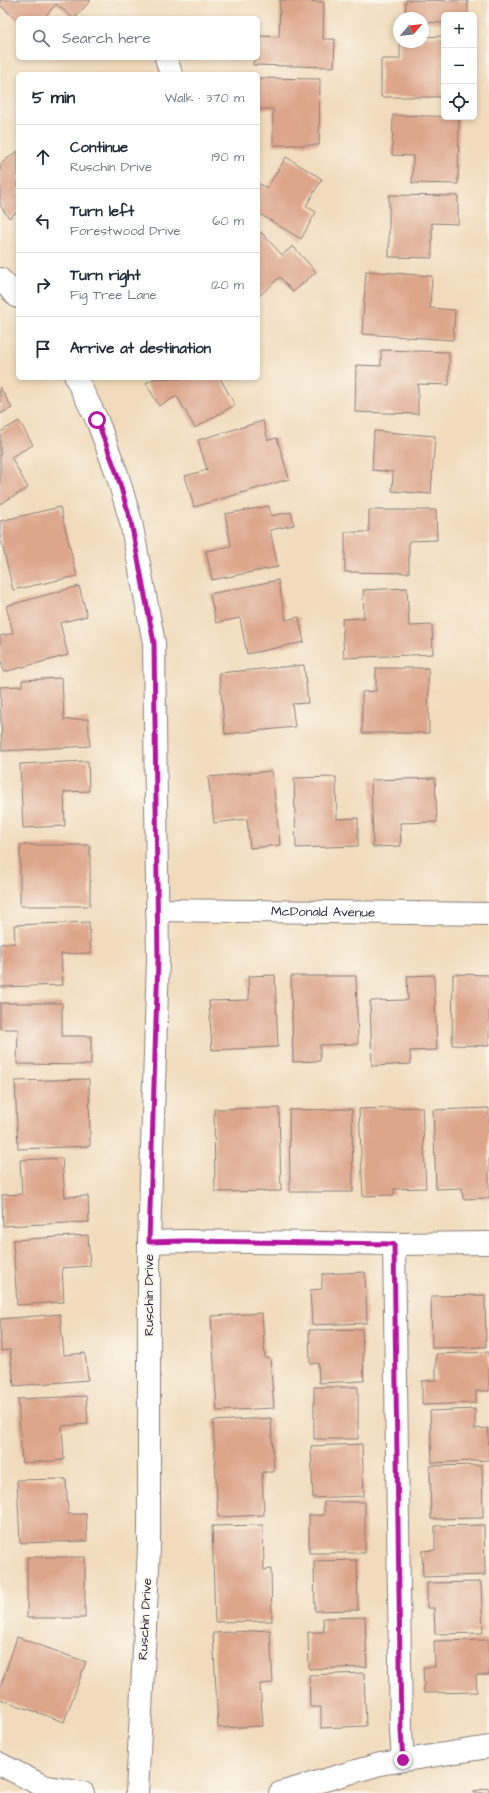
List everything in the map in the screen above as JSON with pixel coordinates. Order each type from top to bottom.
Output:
[{"type":"street","points":[[167,60],[170,72]]},
{"type":"street","points":[[0,279],[16,295]]},
{"type":"street","name":"Ruschin Drive","points":[[77,380],[97,420],[117,474],[131,522],[154,643],[158,959],[149,1242],[149,1547],[137,1793]]},
{"type":"street","name":"McDonald Avenue","points":[[157,910],[489,914]]},
{"type":"street","points":[[149,1242],[183,1241],[394,1244],[489,1243]]},
{"type":"street","points":[[394,1244],[401,1731],[403,1760]]},
{"type":"street","points":[[280,1793],[380,1764],[489,1747]]},
{"type":"street","points":[[0,1764],[43,1786],[83,1793]]},
{"type":"building","points":[[0,0],[91,0],[77,16],[71,16],[56,4],[46,16],[16,16],[16,19],[0,5]]},
{"type":"building","points":[[280,0],[324,2],[323,39],[335,39],[334,67],[253,65],[254,60],[260,60],[260,36],[279,37]]},
{"type":"building","points":[[406,0],[468,1],[468,12],[441,12],[441,23],[429,22],[429,12],[405,12]]},
{"type":"building","points":[[441,36],[441,97],[381,97],[381,59],[400,59],[400,48],[429,48],[429,37]]},
{"type":"building","points":[[260,78],[320,79],[319,145],[273,145],[273,109],[260,109]]},
{"type":"building","points":[[393,115],[441,116],[441,120],[459,120],[458,184],[412,183],[413,156],[392,155]]},
{"type":"building","points":[[16,152],[16,213],[9,218],[0,205],[0,164]]},
{"type":"building","points":[[286,157],[322,179],[306,206],[316,212],[301,239],[260,214],[260,184],[267,188]]},
{"type":"building","points":[[389,195],[458,196],[458,224],[432,223],[432,258],[389,257]]},
{"type":"building","points":[[261,232],[282,255],[293,246],[316,272],[293,292],[280,277],[260,295]]},
{"type":"building","points":[[366,271],[432,276],[430,308],[455,310],[453,340],[362,334]]},
{"type":"building","points":[[381,350],[449,352],[449,385],[418,384],[418,414],[355,412],[356,365],[381,366]]},
{"type":"building","points":[[151,380],[221,380],[235,405],[195,428],[177,396],[159,406],[146,383]]},
{"type":"building","points":[[0,387],[12,408],[0,414]]},
{"type":"building","points":[[19,421],[33,445],[11,457],[28,488],[0,504],[0,432]]},
{"type":"building","points":[[263,421],[268,440],[277,438],[289,479],[194,507],[185,476],[207,470],[198,440]]},
{"type":"building","points":[[374,431],[435,436],[431,494],[392,491],[393,472],[372,470]]},
{"type":"building","points":[[269,506],[271,516],[291,512],[294,525],[270,530],[278,567],[212,580],[206,551],[231,546],[225,514]]},
{"type":"building","points":[[60,507],[77,576],[13,590],[0,535],[0,521]]},
{"type":"building","points":[[369,510],[436,510],[437,540],[409,541],[409,573],[345,572],[345,532],[369,532]]},
{"type":"building","points":[[278,580],[286,620],[299,617],[304,642],[247,654],[240,618],[216,623],[210,594]]},
{"type":"building","points":[[79,586],[87,616],[60,623],[68,655],[4,672],[0,657],[0,636],[13,633],[6,606]]},
{"type":"building","points":[[407,588],[409,626],[432,625],[433,654],[344,658],[342,619],[364,618],[363,590]]},
{"type":"building","points":[[304,665],[308,703],[292,704],[295,727],[225,734],[219,673]]},
{"type":"building","points":[[376,668],[428,668],[429,733],[362,733],[362,692],[376,691]]},
{"type":"building","points":[[62,678],[64,720],[88,719],[90,746],[2,751],[0,687],[22,686],[22,680]]},
{"type":"building","points":[[88,761],[89,791],[64,792],[65,826],[23,828],[20,764]]},
{"type":"building","points":[[272,771],[280,845],[250,848],[247,819],[214,823],[208,777]]},
{"type":"building","points":[[336,777],[337,819],[358,818],[358,846],[296,848],[294,778]]},
{"type":"building","points":[[435,778],[437,822],[400,823],[401,846],[373,847],[371,780]]},
{"type":"building","points":[[20,845],[90,845],[90,906],[20,906]]},
{"type":"building","points":[[89,922],[91,953],[61,954],[63,985],[0,987],[0,944],[15,943],[14,925]]},
{"type":"building","points":[[453,974],[489,975],[489,1046],[452,1045]]},
{"type":"building","points":[[275,975],[278,1047],[212,1050],[209,1001],[249,1000],[248,976]]},
{"type":"building","points":[[434,975],[437,1050],[410,1051],[411,1064],[372,1066],[370,1001],[408,1000],[407,976]]},
{"type":"building","points":[[291,976],[356,976],[358,1044],[320,1045],[320,1061],[293,1062]]},
{"type":"building","points":[[0,1003],[62,1003],[62,1036],[91,1036],[91,1065],[17,1064],[18,1029],[0,1029]]},
{"type":"building","points":[[89,1079],[90,1146],[18,1149],[15,1081]]},
{"type":"building","points":[[422,1107],[426,1188],[394,1189],[394,1195],[363,1196],[359,1109]]},
{"type":"building","points":[[279,1108],[281,1191],[215,1192],[214,1109]]},
{"type":"building","points":[[489,1108],[489,1198],[463,1199],[462,1188],[436,1189],[433,1110]]},
{"type":"building","points":[[352,1109],[353,1192],[290,1192],[289,1110]]},
{"type":"building","points":[[62,1158],[65,1197],[88,1196],[89,1222],[3,1226],[2,1195],[22,1194],[20,1160]]},
{"type":"building","points":[[88,1235],[90,1266],[62,1268],[64,1302],[17,1305],[13,1240]]},
{"type":"building","points":[[365,1272],[367,1323],[312,1325],[310,1290],[322,1289],[322,1274]]},
{"type":"building","points":[[485,1295],[486,1347],[432,1348],[431,1296]]},
{"type":"building","points":[[262,1313],[265,1358],[270,1358],[274,1408],[217,1411],[211,1316]]},
{"type":"building","points":[[60,1314],[64,1355],[85,1353],[88,1380],[14,1386],[10,1350],[1,1351],[0,1319]]},
{"type":"building","points":[[362,1329],[364,1381],[319,1383],[318,1363],[310,1364],[309,1330]]},
{"type":"building","points":[[489,1352],[489,1391],[476,1391],[476,1403],[422,1405],[422,1381],[436,1380],[436,1354]]},
{"type":"building","points":[[314,1387],[358,1387],[358,1439],[314,1439]]},
{"type":"building","points":[[86,1396],[88,1424],[62,1426],[64,1460],[22,1463],[18,1399]]},
{"type":"building","points":[[475,1409],[475,1429],[488,1428],[489,1460],[432,1463],[430,1411]]},
{"type":"building","points":[[271,1418],[274,1472],[262,1472],[264,1515],[218,1517],[213,1421]]},
{"type":"building","points":[[362,1444],[364,1496],[313,1498],[311,1446]]},
{"type":"building","points":[[482,1465],[483,1518],[431,1519],[430,1466]]},
{"type":"building","points":[[66,1479],[68,1514],[86,1514],[87,1541],[20,1543],[17,1480]]},
{"type":"building","points":[[324,1502],[365,1502],[365,1553],[309,1553],[309,1515],[324,1515]]},
{"type":"building","points":[[263,1525],[264,1570],[271,1569],[272,1621],[215,1622],[212,1526]]},
{"type":"building","points":[[484,1525],[485,1575],[423,1577],[422,1551],[435,1550],[435,1526]]},
{"type":"building","points":[[27,1557],[85,1557],[85,1618],[27,1618]]},
{"type":"building","points":[[357,1560],[358,1610],[315,1611],[314,1561]]},
{"type":"building","points":[[481,1582],[483,1633],[435,1634],[434,1608],[427,1608],[427,1583]]},
{"type":"building","points":[[365,1617],[367,1667],[309,1669],[308,1632],[324,1632],[323,1618]]},
{"type":"building","points":[[270,1630],[273,1683],[260,1684],[263,1726],[218,1728],[213,1633]]},
{"type":"building","points":[[17,1637],[86,1662],[64,1722],[0,1699],[0,1688]]},
{"type":"building","points":[[488,1640],[489,1675],[476,1675],[477,1692],[424,1693],[423,1667],[435,1667],[434,1641]]},
{"type":"building","points":[[364,1673],[366,1726],[321,1728],[321,1707],[310,1707],[309,1675]]},
{"type":"building","points":[[489,1788],[489,1793],[474,1793],[474,1791]]},
{"type":"route","points":[[97,420],[117,474],[131,522],[154,643],[158,959],[149,1242],[194,1241],[394,1244],[401,1731],[403,1760]]}]
